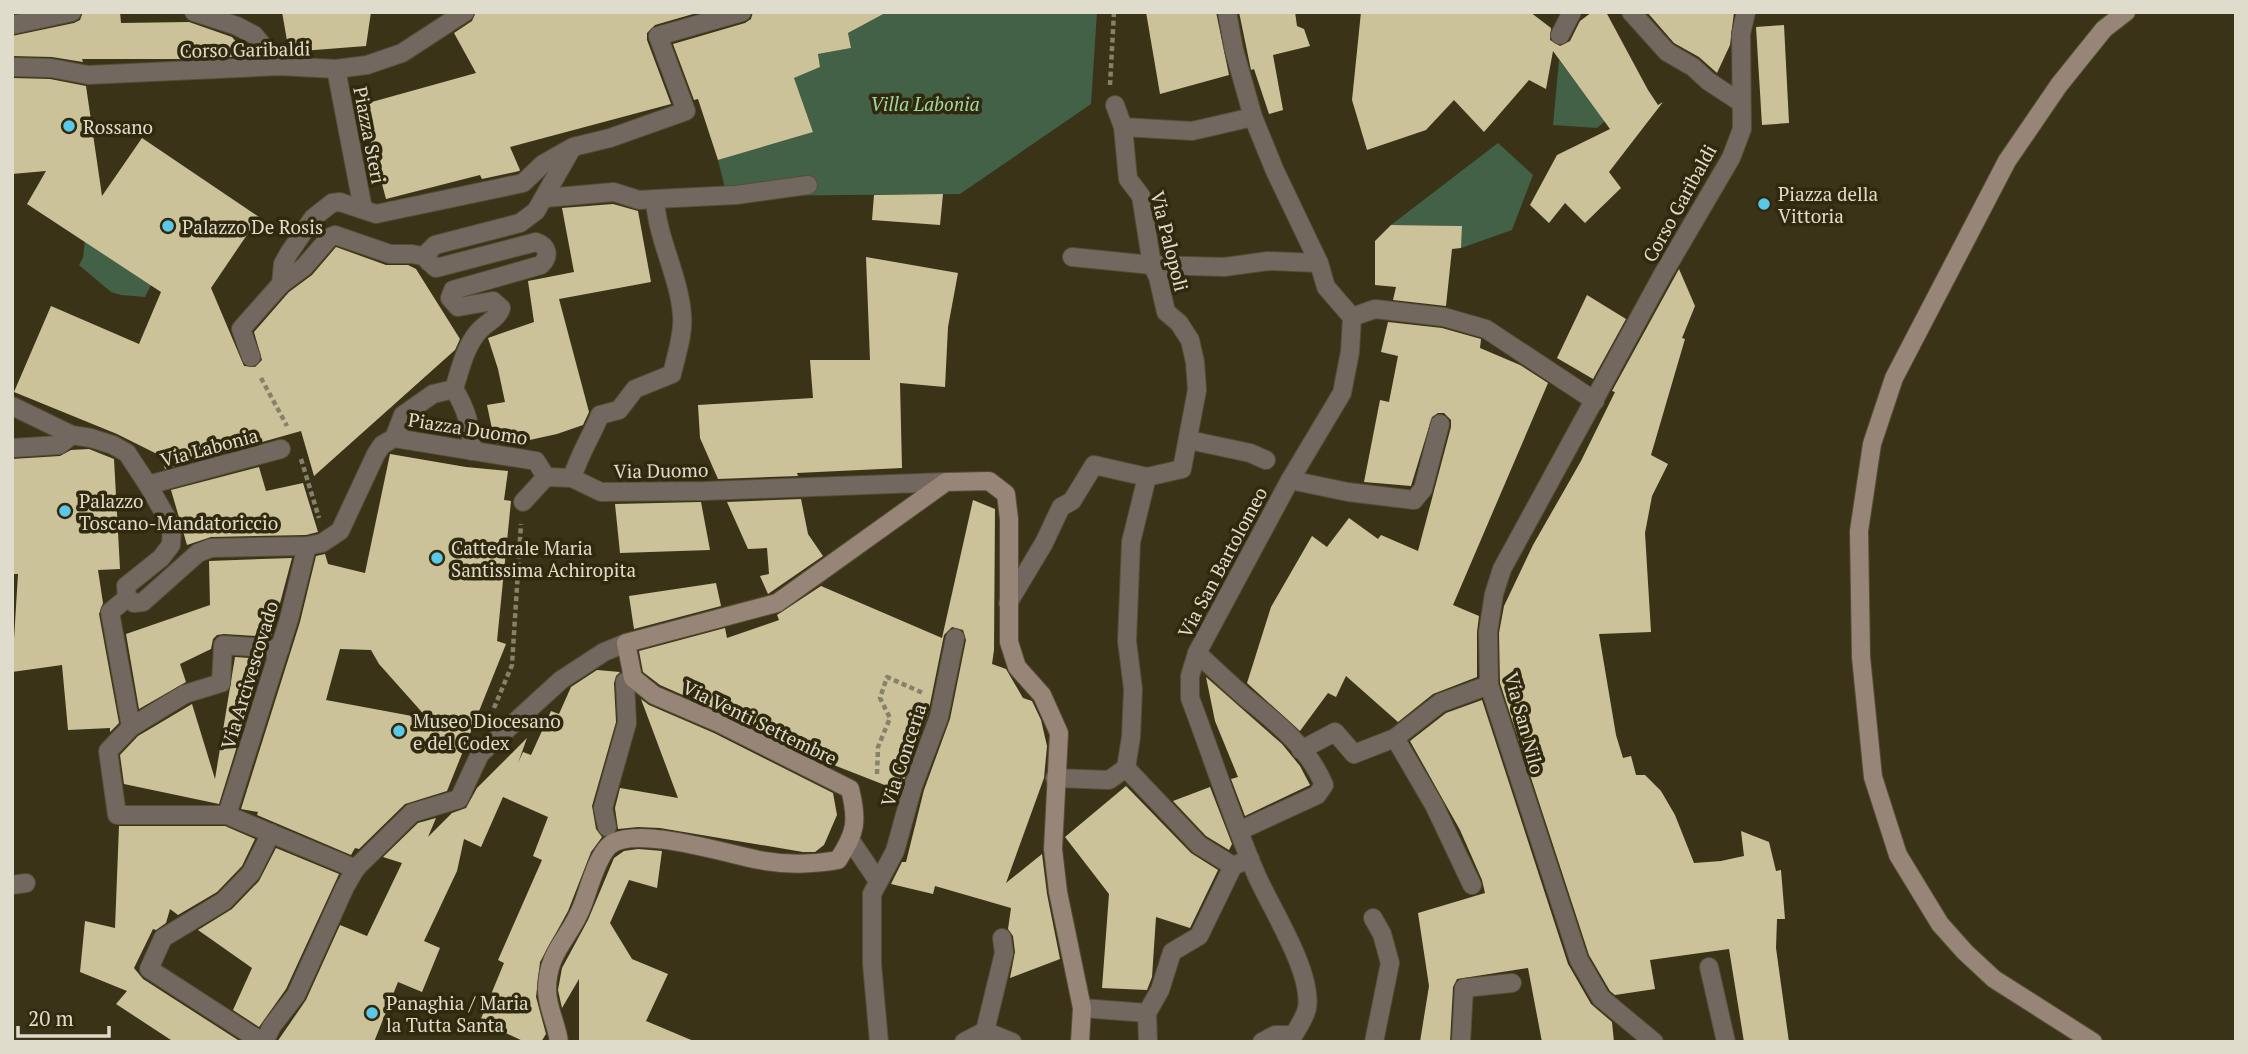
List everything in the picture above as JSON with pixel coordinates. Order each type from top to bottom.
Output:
[{"type":"main road","points":[[2093,1042],[1994,979],[1965,952],[1940,924],[1898,855],[1873,777],[1861,657],[1860,531],[1872,444],[1894,378],[2007,161],[2104,29],[2126,12]]},
{"type":"main road","points":[[633,678],[626,643],[777,603],[946,482],[989,481],[1006,494],[1009,519],[1009,642],[1017,667],[1042,695],[1059,733],[1053,849],[1058,892],[1082,1008],[1080,1042]]},
{"type":"main road","name":"Via Venti Settembre","points":[[633,678],[654,695],[719,723],[850,789],[857,816],[851,841]]},
{"type":"main road","points":[[559,1042],[547,993],[550,963],[581,909],[608,846],[625,837],[674,841],[760,860],[809,865],[838,860],[851,841]]},
{"type":"street","points":[[12,25],[72,12]]},
{"type":"street","points":[[194,12],[237,26],[254,35],[280,66]]},
{"type":"street","name":"Corso Garibaldi","points":[[12,67],[51,68],[88,75],[280,66],[336,69],[367,65],[402,53],[465,12]]},
{"type":"street","points":[[281,284],[283,264],[289,253],[313,218],[332,203],[340,202],[376,214],[523,183],[543,164],[573,147],[610,138],[686,111],[658,36],[742,12]]},
{"type":"street","points":[[1227,12],[1234,50],[1253,117],[1275,172],[1319,262],[1326,287],[1352,317],[1375,309],[1444,317],[1486,328],[1595,401]]},
{"type":"street","points":[[1560,35],[1572,12]]},
{"type":"street","points":[[1631,12],[1667,52],[1693,67],[1708,81],[1740,102]]},
{"type":"street","name":"Corso Garibaldi","points":[[1595,401],[1731,158],[1742,129],[1741,34],[1746,12]]},
{"type":"street","name":"Piazza Steri","points":[[336,69],[363,209]]},
{"type":"street","name":"Via Palopoli","points":[[1008,603],[1044,543],[1060,507],[1072,501],[1094,465],[1147,477],[1182,469],[1189,440],[1197,390],[1195,362],[1190,340],[1179,323],[1166,312],[1158,277],[1152,265],[1141,197],[1128,179],[1123,127],[1112,100]]},
{"type":"street","points":[[1123,127],[1192,131],[1253,117]]},
{"type":"street","points":[[454,389],[466,352],[477,333],[498,316],[500,308],[493,301],[458,307],[451,301],[451,292],[458,287],[541,265],[547,259],[547,252],[543,245],[536,242],[436,268],[430,264],[427,257],[429,250],[435,245],[520,223],[536,211],[573,147]]},
{"type":"street","points":[[545,198],[614,192],[639,200],[736,195],[808,185]]},
{"type":"street","points":[[572,478],[579,454],[593,433],[600,415],[619,410],[635,389],[672,374],[683,317],[675,277],[656,218],[655,199]]},
{"type":"street","points":[[251,357],[241,329],[281,284],[304,267],[330,237],[335,235],[390,254],[427,257]]},
{"type":"street","points":[[1072,257],[1152,265],[1224,267],[1268,261],[1319,262]]},
{"type":"street","name":"Via San Bartolomeo","points":[[1292,1038],[1307,1009],[1304,979],[1288,936],[1239,831],[1190,698],[1191,676],[1197,653],[1290,480],[1342,393],[1350,352],[1352,317]]},
{"type":"street","points":[[394,438],[403,415],[433,394],[454,389]]},
{"type":"street","points":[[454,389],[464,404],[471,426],[471,451]]},
{"type":"street","name":"Via San Nilo","points":[[1595,401],[1502,569],[1494,594],[1488,632],[1489,685],[1578,960],[1601,998],[1648,1040]]},
{"type":"street","points":[[12,405],[72,435],[113,445],[127,453],[148,485],[172,527],[172,545],[161,558],[128,582],[125,590],[127,598],[134,603],[143,602],[190,558],[211,548],[307,547]]},
{"type":"street","points":[[1290,480],[1348,492],[1414,500],[1423,489],[1440,424]]},
{"type":"street","points":[[12,448],[59,445],[72,435]]},
{"type":"street","name":"Piazza Duomo","points":[[307,547],[322,543],[340,531],[376,454],[382,445],[394,438],[536,461],[546,477]]},
{"type":"street","points":[[1189,440],[1250,453],[1266,460]]},
{"type":"street","name":"Via Labonia","points":[[148,485],[281,449]]},
{"type":"street","points":[[523,502],[546,477]]},
{"type":"street","name":"Via Duomo","points":[[546,477],[572,478],[601,492],[946,482]]},
{"type":"street","points":[[1055,778],[1109,780],[1126,768],[1131,737],[1133,689],[1127,641],[1130,542],[1147,477]]},
{"type":"street","name":"Via Arcivescovado","points":[[227,815],[280,649],[307,547]]},
{"type":"street","points":[[127,598],[110,612],[131,727]]},
{"type":"street","name":"Via Conceria","points":[[879,1042],[872,964],[872,894],[895,851],[913,786],[939,717],[956,638]]},
{"type":"street","points":[[271,833],[251,873],[224,901],[163,938],[149,969],[263,1042],[296,995],[345,887],[356,869],[412,813],[459,799],[480,754],[561,680],[604,652],[626,643]]},
{"type":"street","points":[[280,649],[223,645],[220,683],[185,694],[131,727],[108,751],[117,815],[227,815],[356,869]]},
{"type":"street","points":[[1197,653],[1282,726],[1319,773],[1324,785],[1317,795],[1239,831]]},
{"type":"street","points":[[607,827],[603,808],[627,723],[625,682],[633,678]]},
{"type":"street","points":[[1301,750],[1335,732],[1354,754],[1395,738],[1440,702],[1489,685]]},
{"type":"street","points":[[1395,738],[1434,805],[1472,885]]},
{"type":"street","points":[[1126,768],[1199,845],[1233,866]]},
{"type":"street","points":[[851,841],[878,881]]},
{"type":"street","points":[[1148,1042],[1147,1013],[1160,990],[1172,952],[1199,936],[1233,866],[1250,859]]},
{"type":"street","points":[[1373,918],[1382,934],[1390,963],[1374,1042]]},
{"type":"street","points":[[964,1042],[985,1031],[1004,953],[1002,938]]},
{"type":"street","points":[[1709,967],[1726,1042]]},
{"type":"street","points":[[1461,1042],[1464,988],[1512,983]]},
{"type":"street","points":[[1082,1008],[1147,1013]]},
{"type":"street","points":[[985,1031],[1012,1042]]},
{"type":"street","points":[[1262,1042],[1275,1035],[1292,1038]]},
{"type":"path","points":[[1112,100],[1114,12]]},
{"type":"path","points":[[493,710],[512,665],[523,502]]},
{"type":"path","points":[[877,774],[878,747],[890,718],[880,698],[887,677],[943,701]]},
{"type":"green space","name":"Villa Labonia","points":[[887,12],[1097,12],[1091,104],[960,194],[727,196],[718,160],[813,132],[794,78],[820,67],[818,54],[851,48],[848,33]]},
{"type":"green space","points":[[1559,60],[1605,121],[1597,128],[1553,125]]},
{"type":"green space","points":[[1498,143],[1533,175],[1512,230],[1461,248],[1462,226],[1391,225]]},
{"type":"green space","points":[[85,240],[151,285],[145,297],[111,292],[79,265],[83,258]]},
{"type":"building","points":[[83,12],[120,12],[121,23],[189,22],[232,37],[248,56],[82,59],[83,62],[52,57],[12,56],[12,36],[74,23],[80,20]]},
{"type":"building","points":[[282,12],[371,12],[366,46],[289,52]]},
{"type":"building","points":[[476,12],[700,12],[655,25],[647,33],[647,40],[671,104],[510,147],[519,171],[482,179],[480,175],[386,199],[361,105],[476,73],[454,33],[472,21]]},
{"type":"building","points":[[753,12],[887,12],[848,33],[851,48],[818,54],[820,67],[794,78],[813,132],[718,160],[698,99],[694,100],[673,44],[745,23],[751,19]]},
{"type":"building","points":[[1146,12],[1216,12],[1229,75],[1160,94]]},
{"type":"building","points":[[1239,12],[1295,12],[1297,26],[1304,29],[1310,46],[1273,55],[1283,110],[1269,114],[1254,69],[1251,70]]},
{"type":"building","points":[[1361,12],[1530,12],[1551,28],[1550,40],[1560,46],[1570,41],[1580,21],[1592,12],[1606,12],[1648,90],[1658,105],[1663,102],[1609,172],[1621,188],[1585,223],[1565,203],[1549,223],[1530,205],[1557,155],[1610,129],[1553,51],[1546,89],[1529,80],[1484,132],[1454,100],[1426,130],[1367,150],[1352,100]]},
{"type":"building","points":[[1647,12],[1734,12],[1730,45],[1717,73],[1699,57],[1674,43]]},
{"type":"building","points":[[1784,25],[1789,123],[1762,125],[1756,27]]},
{"type":"building","points":[[12,78],[50,79],[86,86],[102,196],[142,138],[259,217],[211,288],[244,366],[255,367],[262,360],[254,332],[289,292],[312,275],[336,247],[386,265],[408,265],[416,269],[460,339],[455,350],[314,476],[301,431],[165,469],[161,456],[117,434],[14,392],[51,306],[139,344],[161,292],[27,204],[46,171],[12,174]]},
{"type":"building","points":[[943,194],[940,225],[872,220],[874,195]]},
{"type":"building","points":[[613,204],[638,211],[651,282],[559,299],[589,412],[583,425],[507,445],[495,443],[487,405],[505,402],[488,338],[534,322],[528,281],[574,272],[562,208]]},
{"type":"building","points":[[1391,225],[1462,226],[1461,248],[1452,249],[1446,306],[1393,300],[1396,287],[1375,285],[1375,241]]},
{"type":"building","points":[[866,257],[958,273],[948,327],[945,387],[900,383],[902,468],[718,479],[700,438],[698,405],[813,398],[810,360],[870,360]]},
{"type":"building","points":[[1679,269],[1695,306],[1682,338],[1685,339],[1651,455],[1668,464],[1652,496],[1645,533],[1651,632],[1599,634],[1616,735],[1623,758],[1631,756],[1636,775],[1645,775],[1661,791],[1675,815],[1694,863],[1744,856],[1741,831],[1769,842],[1776,871],[1781,870],[1785,919],[1777,919],[1776,948],[1789,1042],[1744,1042],[1729,949],[1650,960],[1655,989],[1615,995],[1610,991],[1589,955],[1500,683],[1499,633],[1504,606],[1533,545],[1581,461],[1615,392],[1612,391]]},
{"type":"building","points":[[1587,295],[1626,319],[1593,379],[1557,358]]},
{"type":"building","points":[[1388,322],[1442,328],[1481,339],[1480,348],[1520,365],[1548,383],[1453,605],[1479,616],[1477,677],[1433,694],[1398,722],[1346,676],[1336,697],[1328,693],[1300,731],[1247,683],[1271,607],[1312,536],[1327,547],[1349,518],[1378,539],[1381,535],[1418,551],[1451,427],[1451,420],[1444,413],[1432,417],[1411,486],[1364,482],[1380,400],[1389,402],[1398,356],[1381,352]]},
{"type":"building","points":[[89,449],[114,459],[120,569],[98,570],[103,603],[99,614],[119,723],[110,732],[110,728],[68,730],[62,665],[12,672],[18,574],[12,574],[12,459],[60,456],[71,450]]},
{"type":"building","points":[[390,454],[508,471],[504,500],[511,501],[497,641],[506,644],[447,791],[405,804],[359,849],[355,848],[351,855],[257,815],[258,812],[241,809],[300,622],[316,556],[325,554],[328,564],[365,573]],"holes":[[[340,649],[371,650],[379,664],[428,719],[326,700]]]},
{"type":"building","points":[[259,467],[266,491],[303,483],[318,532],[306,535],[211,537],[187,545],[171,490]]},
{"type":"building","points":[[801,499],[808,534],[823,556],[768,594],[760,576],[769,574],[767,548],[748,549],[727,502]]},
{"type":"building","points":[[973,500],[995,509],[992,664],[1006,669],[1023,698],[1032,701],[1041,720],[1047,746],[1044,778],[1006,883],[1042,854],[1060,959],[1010,978],[1015,952],[1013,936],[1008,929],[1011,908],[935,886],[933,894],[891,884],[902,862],[906,862],[924,790],[950,719],[966,640],[963,630],[952,627],[944,635],[928,714],[900,791],[826,762],[827,765],[724,713],[660,685],[643,672],[639,651],[725,628],[727,638],[779,620],[777,615],[821,586],[942,638]]},
{"type":"building","points":[[701,502],[710,550],[620,553],[615,504]]},
{"type":"building","points":[[292,558],[271,637],[217,635],[213,639],[211,649],[180,664],[186,682],[139,709],[126,634],[210,605],[209,561]]},
{"type":"building","points":[[716,583],[721,606],[634,629],[629,596]]},
{"type":"building","points":[[235,657],[264,659],[219,804],[124,784],[120,755],[138,736],[192,704],[215,779]]},
{"type":"building","points":[[597,670],[620,672],[614,683],[616,722],[592,806],[596,829],[602,837],[591,852],[568,911],[540,962],[536,997],[546,1034],[541,1042],[525,1042],[480,1021],[504,963],[498,960],[542,860],[533,856],[548,817],[503,797],[481,847],[464,839],[457,871],[424,941],[440,948],[422,992],[398,982],[374,1042],[277,1042],[306,1000],[340,925],[367,936],[402,863],[383,857],[418,823],[436,818],[428,837],[452,813],[466,808],[477,788],[527,738],[518,763],[523,752],[531,755],[551,711],[559,714],[571,687]]},
{"type":"building","points":[[1206,677],[1282,744],[1300,766],[1310,785],[1245,816],[1231,779],[1238,777],[1215,721]]},
{"type":"building","points":[[641,699],[833,793],[837,815],[824,845],[815,852],[803,852],[660,828],[618,829],[615,808],[620,788],[678,798]]},
{"type":"building","points":[[1482,700],[1568,964],[1591,1004],[1612,1022],[1614,1042],[1542,1042],[1528,968],[1457,979],[1453,987],[1450,1042],[1420,1042],[1429,986],[1418,913],[1485,893],[1460,830],[1410,741],[1446,713]]},
{"type":"building","points":[[1126,786],[1191,853],[1218,870],[1190,928],[1156,917],[1152,977],[1147,990],[1102,988],[1109,894],[1065,837]]},
{"type":"building","points":[[1210,787],[1232,844],[1229,850],[1206,836],[1173,801]]},
{"type":"building","points":[[119,826],[225,826],[255,839],[242,866],[217,892],[178,915],[170,909],[166,923],[156,930],[153,929],[134,968],[143,979],[241,1042],[174,1042],[116,1004],[127,991],[80,972],[85,921],[115,928]]},
{"type":"building","points":[[276,848],[339,874],[286,989],[259,1027],[233,1010],[252,968],[198,930],[232,909],[259,881]]},
{"type":"building","points":[[624,851],[662,851],[657,888],[629,880],[610,923],[632,959],[668,974],[646,1021],[696,1042],[579,1042],[579,979],[562,1008],[558,990],[562,968],[588,920],[614,858]]},
{"type":"place","name":"Rossano","points":[[69,126]]},
{"type":"place","name":"Piazza della Vittoria","points":[[1764,204]]},
{"type":"place","name":"Palazzo De Rosis","points":[[168,226]]},
{"type":"place","name":"Palazzo Toscano-Mandatoriccio","points":[[65,511]]},
{"type":"place","name":"Cattedrale Maria Santissima Achiropita","points":[[437,558]]},
{"type":"place","name":"Museo Diocesano e del Codex","points":[[399,731]]},
{"type":"place","name":"Panaghia / Maria la Tutta Santa","points":[[372,1013]]}]
